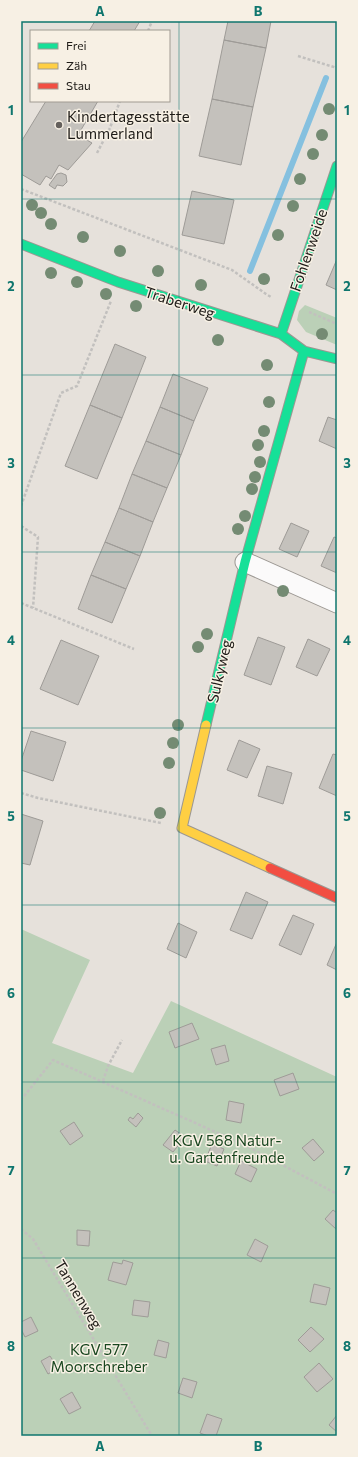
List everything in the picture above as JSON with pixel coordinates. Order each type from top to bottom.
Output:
[{"type":"street","name":"Fohlenweide","points":[[281,334],[336,170]]},
{"type":"street","name":"Traberweg","points":[[21,244],[118,282],[281,334],[304,351],[337,359]]},
{"type":"street","name":"Sulkyweg","points":[[304,351],[245,562],[182,828],[337,898]]},
{"type":"street","points":[[245,562],[337,603]]},
{"type":"path","points":[[298,56],[337,68]]},
{"type":"path","points":[[97,153],[110,128],[120,102]]},
{"type":"path","points":[[21,190],[232,270],[266,294],[337,324]]},
{"type":"path","points":[[21,506],[61,393],[77,386],[118,282]]},
{"type":"path","points":[[21,526],[38,537],[33,608]]},
{"type":"path","points":[[21,603],[134,649]]},
{"type":"path","points":[[21,793],[38,798],[164,824]]},
{"type":"path","points":[[104,1081],[108,1066],[122,1040]]},
{"type":"path","points":[[21,1100],[53,1060],[104,1081],[245,1145],[337,1194]]},
{"type":"path","name":"Tannenweg","points":[[21,1229],[33,1238],[152,1436]]},
{"type":"green space","points":[[305,305],[337,318],[337,345],[306,332],[297,320],[299,311]]},
{"type":"green space","points":[[21,929],[90,960],[52,1043],[133,1073],[171,1001],[337,1077],[337,1436],[21,1436]]},
{"type":"building","points":[[95,21],[140,21],[135,30],[90,30]]},
{"type":"building","points":[[228,21],[271,21],[266,48],[224,40]]},
{"type":"building","points":[[224,40],[266,48],[253,107],[212,99]]},
{"type":"building","points":[[212,99],[253,107],[241,165],[199,156]]},
{"type":"building","points":[[45,102],[97,102],[78,135],[92,143],[68,170],[59,165],[51,179],[46,176],[40,185],[21,174],[21,142]]},
{"type":"building","points":[[61,173],[66,175],[67,182],[63,186],[57,185],[55,189],[49,185],[57,174]]},
{"type":"building","points":[[192,191],[234,200],[224,244],[182,235]]},
{"type":"building","points":[[337,259],[337,290],[326,285]]},
{"type":"building","points":[[115,344],[146,357],[122,418],[90,405]]},
{"type":"building","points":[[173,374],[208,388],[194,421],[160,407]]},
{"type":"building","points":[[90,405],[122,418],[97,479],[65,466]]},
{"type":"building","points":[[160,407],[194,421],[181,455],[146,441]]},
{"type":"building","points":[[328,417],[337,420],[337,449],[319,441]]},
{"type":"building","points":[[146,441],[181,455],[167,488],[132,474]]},
{"type":"building","points":[[132,474],[167,488],[153,522],[119,508]]},
{"type":"building","points":[[119,508],[153,522],[140,556],[105,542]]},
{"type":"building","points":[[291,523],[309,531],[297,557],[279,549]]},
{"type":"building","points":[[334,537],[337,538],[337,573],[321,566]]},
{"type":"building","points":[[105,542],[140,556],[126,589],[91,575]]},
{"type":"building","points":[[91,575],[126,589],[112,623],[78,609]]},
{"type":"building","points":[[258,637],[285,647],[271,685],[244,675]]},
{"type":"building","points":[[308,639],[330,649],[317,676],[296,667]]},
{"type":"building","points":[[61,640],[99,656],[78,705],[40,689]]},
{"type":"building","points":[[31,731],[66,742],[53,781],[21,770],[21,761]]},
{"type":"building","points":[[239,740],[260,749],[247,778],[227,770]]},
{"type":"building","points":[[333,754],[337,755],[337,796],[319,788]]},
{"type":"building","points":[[267,766],[292,773],[283,804],[258,796]]},
{"type":"building","points":[[21,814],[43,821],[30,865],[21,863]]},
{"type":"building","points":[[246,892],[268,902],[252,939],[230,930]]},
{"type":"building","points":[[293,915],[314,924],[301,955],[279,945]]},
{"type":"building","points":[[178,923],[197,932],[186,958],[167,949]]},
{"type":"building","points":[[337,942],[337,970],[327,965]]},
{"type":"building","points":[[192,1023],[199,1039],[175,1048],[169,1032]]},
{"type":"building","points":[[225,1045],[229,1061],[216,1065],[211,1049]]},
{"type":"building","points":[[293,1073],[299,1089],[280,1096],[274,1080]]},
{"type":"building","points":[[229,1101],[244,1104],[241,1123],[226,1120]]},
{"type":"building","points":[[138,1113],[143,1118],[136,1127],[128,1120],[130,1117],[133,1119]]},
{"type":"building","points":[[74,1122],[83,1136],[70,1145],[60,1131]]},
{"type":"building","points":[[175,1130],[185,1137],[173,1152],[163,1145]]},
{"type":"building","points":[[313,1139],[324,1152],[314,1161],[302,1148]]},
{"type":"building","points":[[212,1144],[224,1149],[217,1166],[205,1161]]},
{"type":"building","points":[[241,1161],[257,1169],[251,1182],[235,1174]]},
{"type":"building","points":[[333,1210],[337,1213],[336,1229],[325,1219]]},
{"type":"building","points":[[77,1230],[90,1231],[89,1246],[77,1245]]},
{"type":"building","points":[[255,1239],[268,1246],[261,1262],[247,1255]]},
{"type":"building","points":[[123,1260],[133,1263],[126,1285],[108,1280],[113,1262],[122,1264]]},
{"type":"building","points":[[314,1284],[330,1288],[326,1305],[310,1302]]},
{"type":"building","points":[[134,1300],[150,1302],[148,1317],[132,1315]]},
{"type":"building","points":[[31,1317],[38,1331],[25,1337],[21,1329],[21,1322]]},
{"type":"building","points":[[311,1327],[324,1339],[310,1352],[298,1340]]},
{"type":"building","points":[[158,1340],[169,1343],[166,1358],[154,1355]]},
{"type":"building","points":[[50,1356],[58,1368],[48,1374],[41,1361]]},
{"type":"building","points":[[319,1363],[333,1379],[317,1392],[304,1377]]},
{"type":"building","points":[[183,1378],[197,1382],[192,1398],[178,1393]]},
{"type":"building","points":[[72,1392],[81,1408],[69,1414],[60,1399]]},
{"type":"building","points":[[207,1414],[222,1419],[216,1436],[208,1436],[200,1433]]},
{"type":"building","points":[[337,1415],[337,1432],[329,1425]]},
{"type":"waterway","points":[[250,271],[326,78]]},
{"type":"traffic: fast","points":[[281,334],[337,166]]},
{"type":"traffic: fast","points":[[21,244],[118,282],[281,334],[304,351],[337,359]]},
{"type":"traffic: fast","points":[[206,725],[245,562],[304,351]]},
{"type":"traffic: slow","points":[[206,725],[182,828],[270,868]]},
{"type":"traffic: jam","points":[[270,868],[337,898]]},
{"type":"place","name":"Kindertagesstätte Lummerland","points":[[59,125]]},
{"type":"park label","name":"KGV 568 Natur- u. Gartenfreunde","points":[[227,1148]]},
{"type":"park label","name":"KGV 577 Moorschreber","points":[[99,1358]]}]
